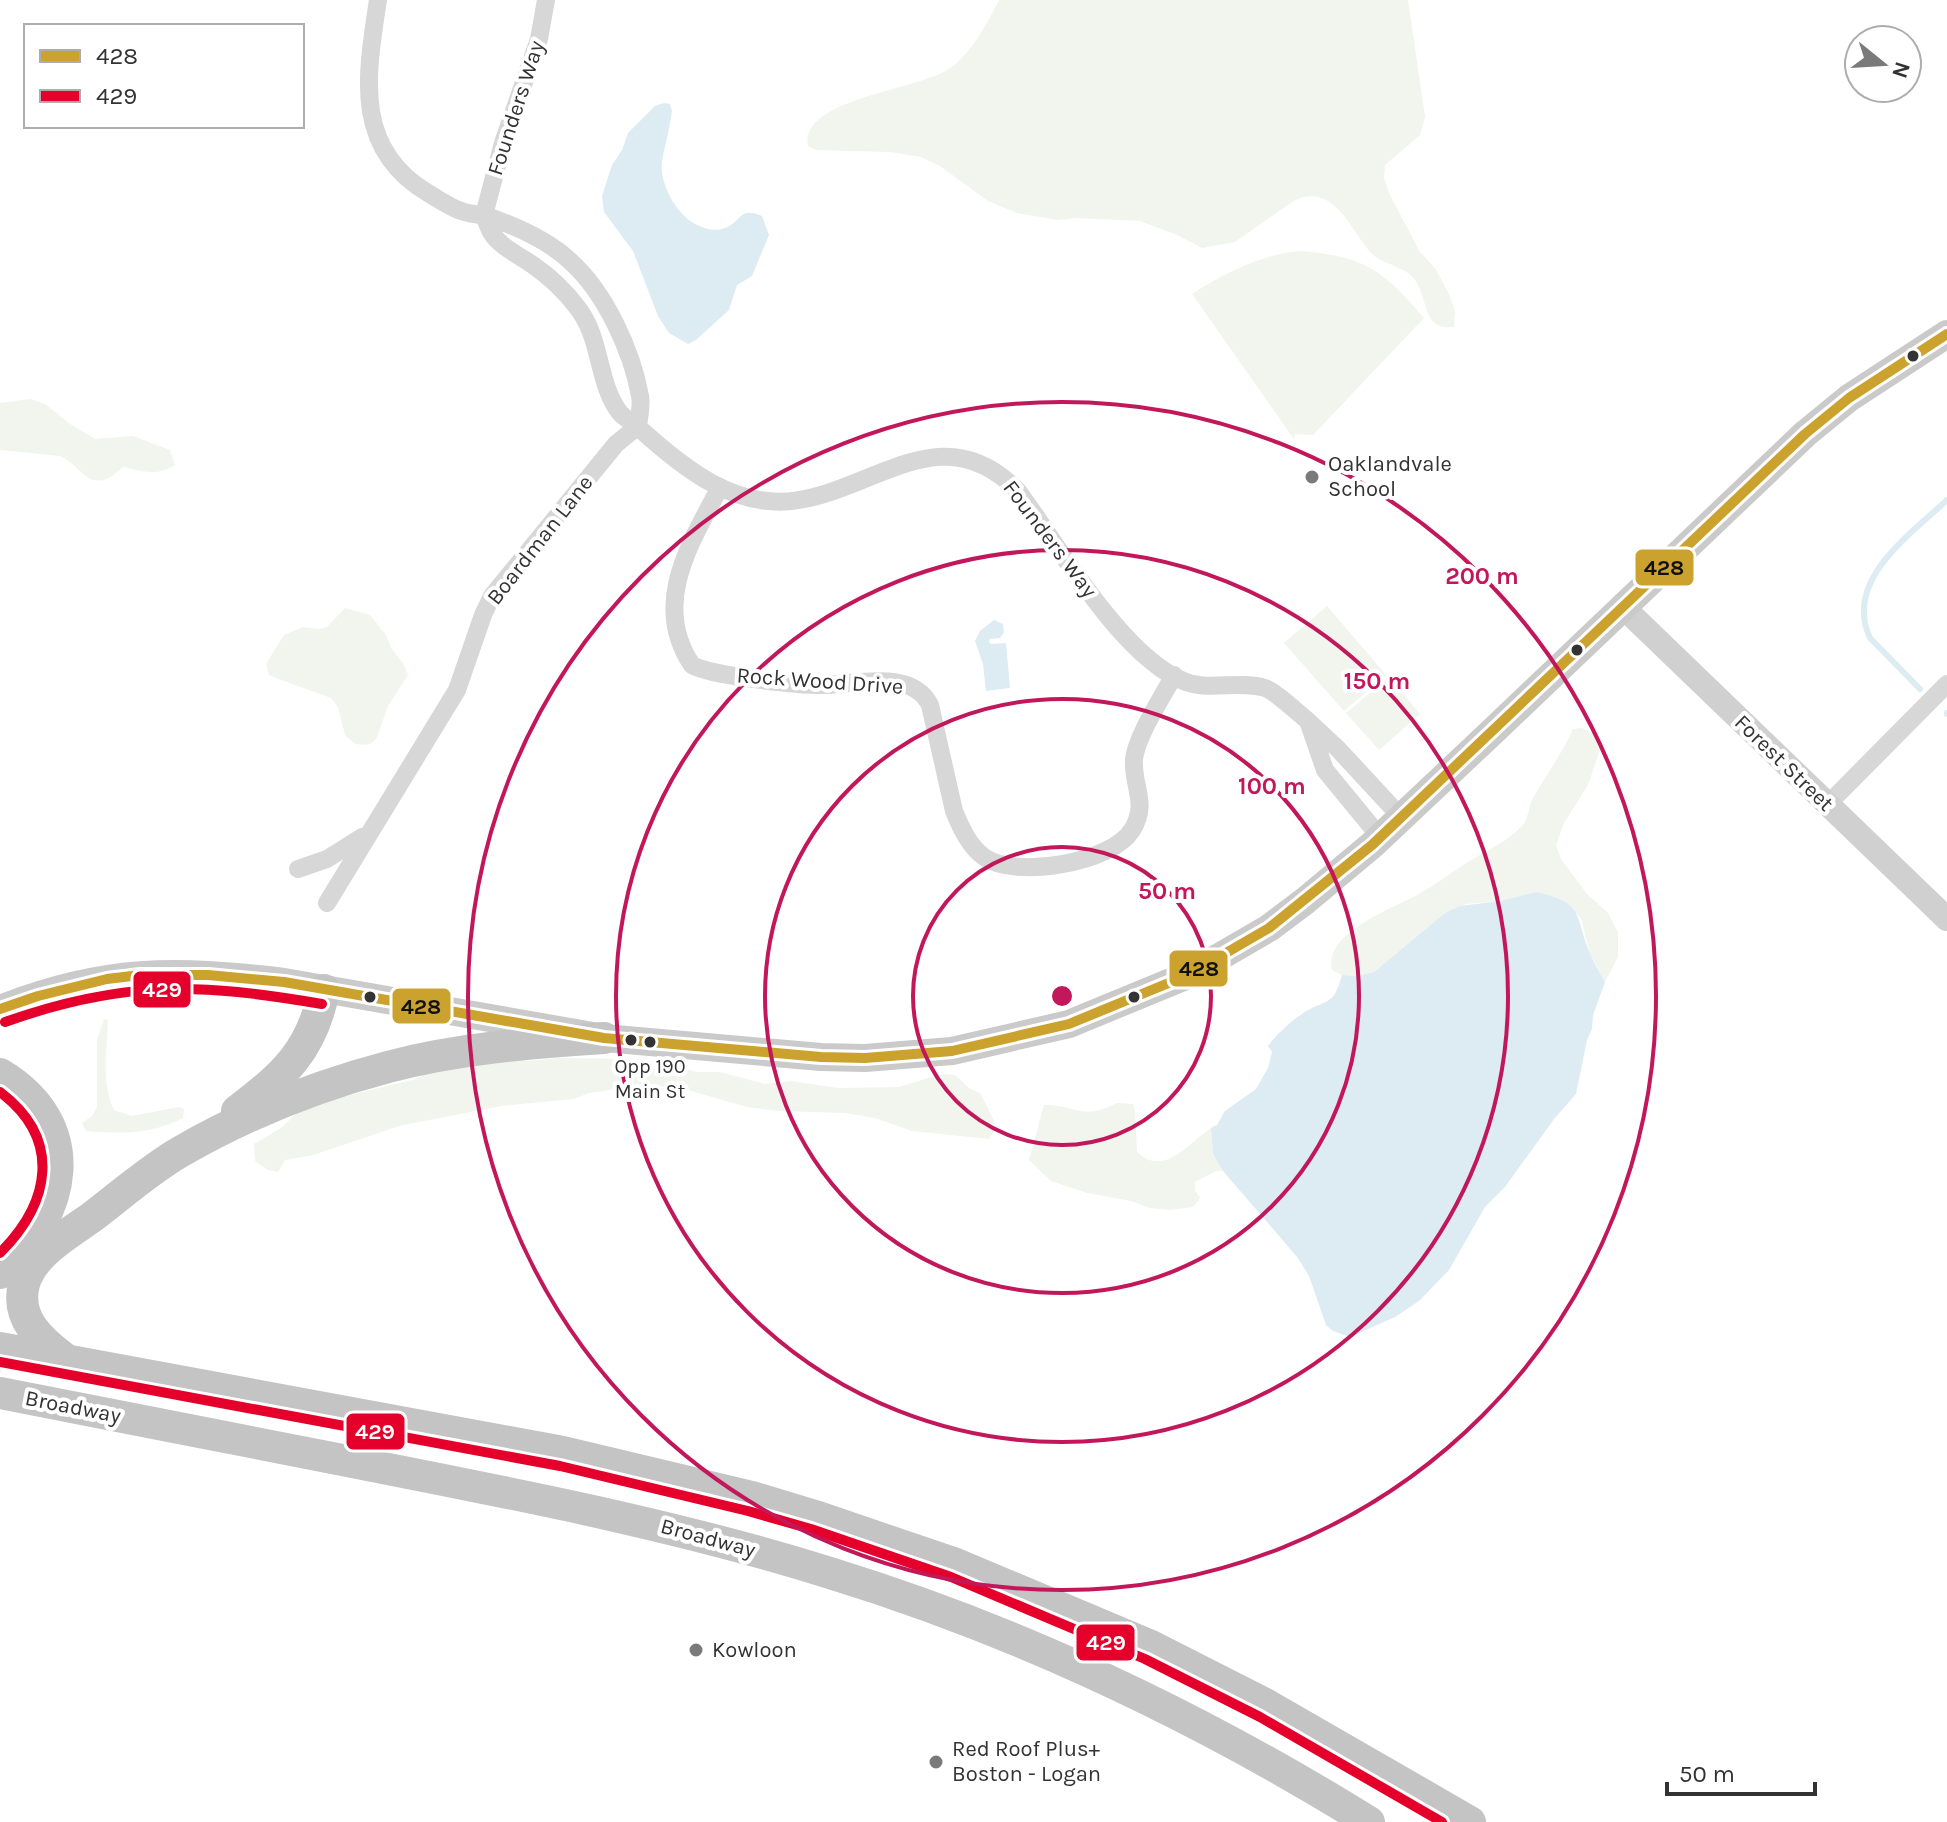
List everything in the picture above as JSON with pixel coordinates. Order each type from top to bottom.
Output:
[{"type":"highway","points":[[67,1360],[42,1341],[29,1324],[22,1293],[29,1273],[39,1259],[73,1230],[266,1088],[295,1061],[315,1026],[324,990]]},
{"type":"highway","points":[[179,1153],[310,1091],[388,1067],[490,1047],[604,1038]]},
{"type":"highway","points":[[0,1074],[29,1095],[44,1114],[54,1136],[59,1165],[56,1187],[43,1221],[25,1248],[0,1273]]},
{"type":"highway","name":"Broadway","points":[[0,1348],[634,1467],[752,1497],[896,1542],[1021,1589],[1182,1660],[1335,1742],[1470,1822]]},
{"type":"highway","name":"Broadway","points":[[0,1393],[551,1501],[673,1528],[834,1574],[1010,1639],[1112,1683],[1256,1756],[1369,1822]]},
{"type":"main road","points":[[0,1009],[56,988],[97,979],[164,972],[234,976],[604,1038],[821,1057],[865,1058],[952,1051],[1069,1024],[1151,992],[1229,952],[1305,901],[1380,837],[1827,415],[1947,334]]},
{"type":"street","points":[[378,0],[367,87],[374,124],[386,153],[422,189],[466,214],[484,215],[507,223],[559,251],[573,263],[601,299],[620,332],[641,399],[638,426]]},
{"type":"street","name":"Founders Way","points":[[546,0],[536,48],[503,143],[484,215],[492,234],[551,279],[579,308],[596,342],[613,400],[621,414],[668,455],[720,487],[741,496],[785,502],[819,495],[916,460],[946,456],[978,462],[1000,474],[1018,491],[1113,624],[1140,650],[1174,675],[1199,685],[1267,688],[1338,749],[1401,817]]},
{"type":"street","name":"Boardman Lane","points":[[327,903],[457,690],[492,596],[616,444],[638,426]]},
{"type":"street","name":"Rock Wood Drive","points":[[720,487],[693,540],[675,593],[673,608],[677,637],[692,665],[714,673],[815,685],[880,682],[917,688],[930,705],[959,824],[973,847],[997,864],[1031,867],[1067,863],[1101,854],[1130,833],[1138,818],[1140,800],[1135,770],[1136,751],[1174,675]]},
{"type":"street","name":"Forest Street","points":[[1622,606],[1947,919]]},
{"type":"street","points":[[1827,805],[1947,684]]},
{"type":"street","points":[[1308,721],[1325,770],[1380,837]]},
{"type":"street","name":"Boardman Lane","points":[[298,869],[327,859],[367,833]]},
{"type":"shaded area","points":[[999,0],[1408,0],[1425,117],[1420,135],[1385,165],[1384,178],[1420,252],[1435,268],[1449,294],[1455,311],[1454,327],[1436,324],[1411,275],[1372,254],[1340,211],[1319,197],[1292,202],[1235,242],[1202,248],[1140,221],[1058,220],[1017,213],[988,201],[940,166],[921,157],[891,152],[816,150],[808,146],[810,130],[822,117],[864,98],[934,76],[957,63],[984,28]]},
{"type":"shaded area","points":[[670,104],[672,111],[662,161],[663,179],[681,213],[695,224],[714,230],[731,225],[745,214],[755,213],[762,216],[769,235],[752,276],[737,285],[729,310],[688,344],[669,333],[658,316],[633,251],[604,212],[602,196],[612,165],[628,133],[655,106]]},
{"type":"shaded area","points":[[1301,251],[1342,257],[1372,269],[1397,288],[1424,318],[1313,435],[1295,434],[1294,439],[1192,294],[1244,266],[1272,256]]},
{"type":"shaded area","points":[[30,399],[45,404],[95,439],[133,436],[170,450],[175,465],[156,472],[123,467],[112,476],[95,480],[60,456],[0,450],[0,403]]},
{"type":"shaded area","points":[[1327,606],[1386,675],[1344,711],[1284,643]]},
{"type":"shaded area","points":[[345,608],[370,615],[386,635],[408,675],[388,706],[377,737],[366,745],[355,744],[345,735],[338,707],[331,698],[269,675],[266,664],[284,635],[303,627],[327,627]]},
{"type":"shaded area","points":[[994,620],[1003,624],[1004,632],[1000,638],[990,639],[989,642],[1006,643],[1010,688],[986,691],[983,664],[975,641],[980,631]]},
{"type":"shaded area","points":[[1389,677],[1420,714],[1379,750],[1346,713]]},
{"type":"shaded area","points":[[1582,728],[1596,735],[1601,747],[1588,785],[1564,823],[1556,845],[1561,859],[1587,894],[1608,913],[1618,933],[1618,957],[1605,982],[1590,954],[1581,918],[1560,899],[1536,892],[1500,901],[1466,904],[1445,913],[1374,972],[1357,976],[1342,975],[1332,970],[1332,956],[1349,933],[1426,890],[1516,831],[1524,823],[1533,798],[1573,729]]},
{"type":"shaded area","points":[[1536,892],[1563,901],[1575,912],[1591,957],[1605,982],[1593,1015],[1576,1094],[1505,1187],[1485,1207],[1449,1270],[1419,1301],[1395,1317],[1350,1337],[1333,1331],[1326,1325],[1309,1276],[1298,1258],[1223,1171],[1213,1154],[1211,1128],[1217,1125],[1225,1111],[1256,1089],[1268,1068],[1272,1052],[1268,1046],[1297,1017],[1331,998],[1342,975],[1374,972],[1445,913],[1460,906]]},
{"type":"shaded area","points":[[104,1019],[108,1020],[107,1088],[114,1110],[132,1116],[179,1107],[184,1109],[183,1118],[158,1128],[135,1132],[86,1131],[82,1123],[92,1116],[97,1107],[97,1040]]},
{"type":"shaded area","points":[[508,1058],[530,1061],[559,1058],[644,1059],[697,1072],[720,1072],[765,1084],[791,1081],[838,1088],[899,1087],[941,1074],[955,1075],[980,1093],[994,1121],[994,1131],[989,1139],[912,1131],[875,1118],[845,1113],[779,1111],[747,1107],[677,1087],[631,1087],[589,1093],[574,1099],[501,1106],[399,1126],[313,1155],[285,1160],[278,1172],[268,1170],[255,1161],[254,1144],[281,1128],[298,1112],[330,1100],[416,1079],[435,1069]]},
{"type":"shaded area","points":[[1117,1103],[1133,1104],[1137,1152],[1147,1159],[1167,1160],[1211,1128],[1213,1154],[1223,1171],[1216,1171],[1195,1182],[1200,1198],[1193,1207],[1171,1210],[1150,1208],[1131,1201],[1087,1193],[1051,1181],[1029,1160],[1044,1105],[1087,1112]]},
{"type":"waterway","points":[[1920,689],[1870,638],[1864,617],[1865,597],[1884,560],[1947,500]]},
{"type":"transit line","name":"428","points":[[0,1009],[107,979],[140,975],[208,975],[284,982],[604,1038],[821,1057],[865,1058],[952,1051],[1069,1024],[1188,975],[1269,928],[1372,845],[1805,434],[1849,398],[1947,334]]},
{"type":"transit line","name":"429","points":[[5,1022],[87,999],[162,989],[238,992],[322,1004]]},
{"type":"transit line","name":"429","points":[[0,1092],[20,1110],[33,1130],[41,1150],[42,1171],[39,1192],[30,1213],[0,1253]]},
{"type":"transit line","name":"429","points":[[0,1362],[560,1466],[811,1529],[951,1577],[1145,1659],[1260,1717],[1442,1822]]},
{"type":"place","name":"Oaklandvale School","points":[[1312,477]]},
{"type":"place","name":"Opp 190 Main St","points":[[650,1042]]},
{"type":"place","name":"Kowloon","points":[[696,1650]]},
{"type":"place","name":"Red Roof Plus+ Boston - Logan","points":[[936,1762]]}]
